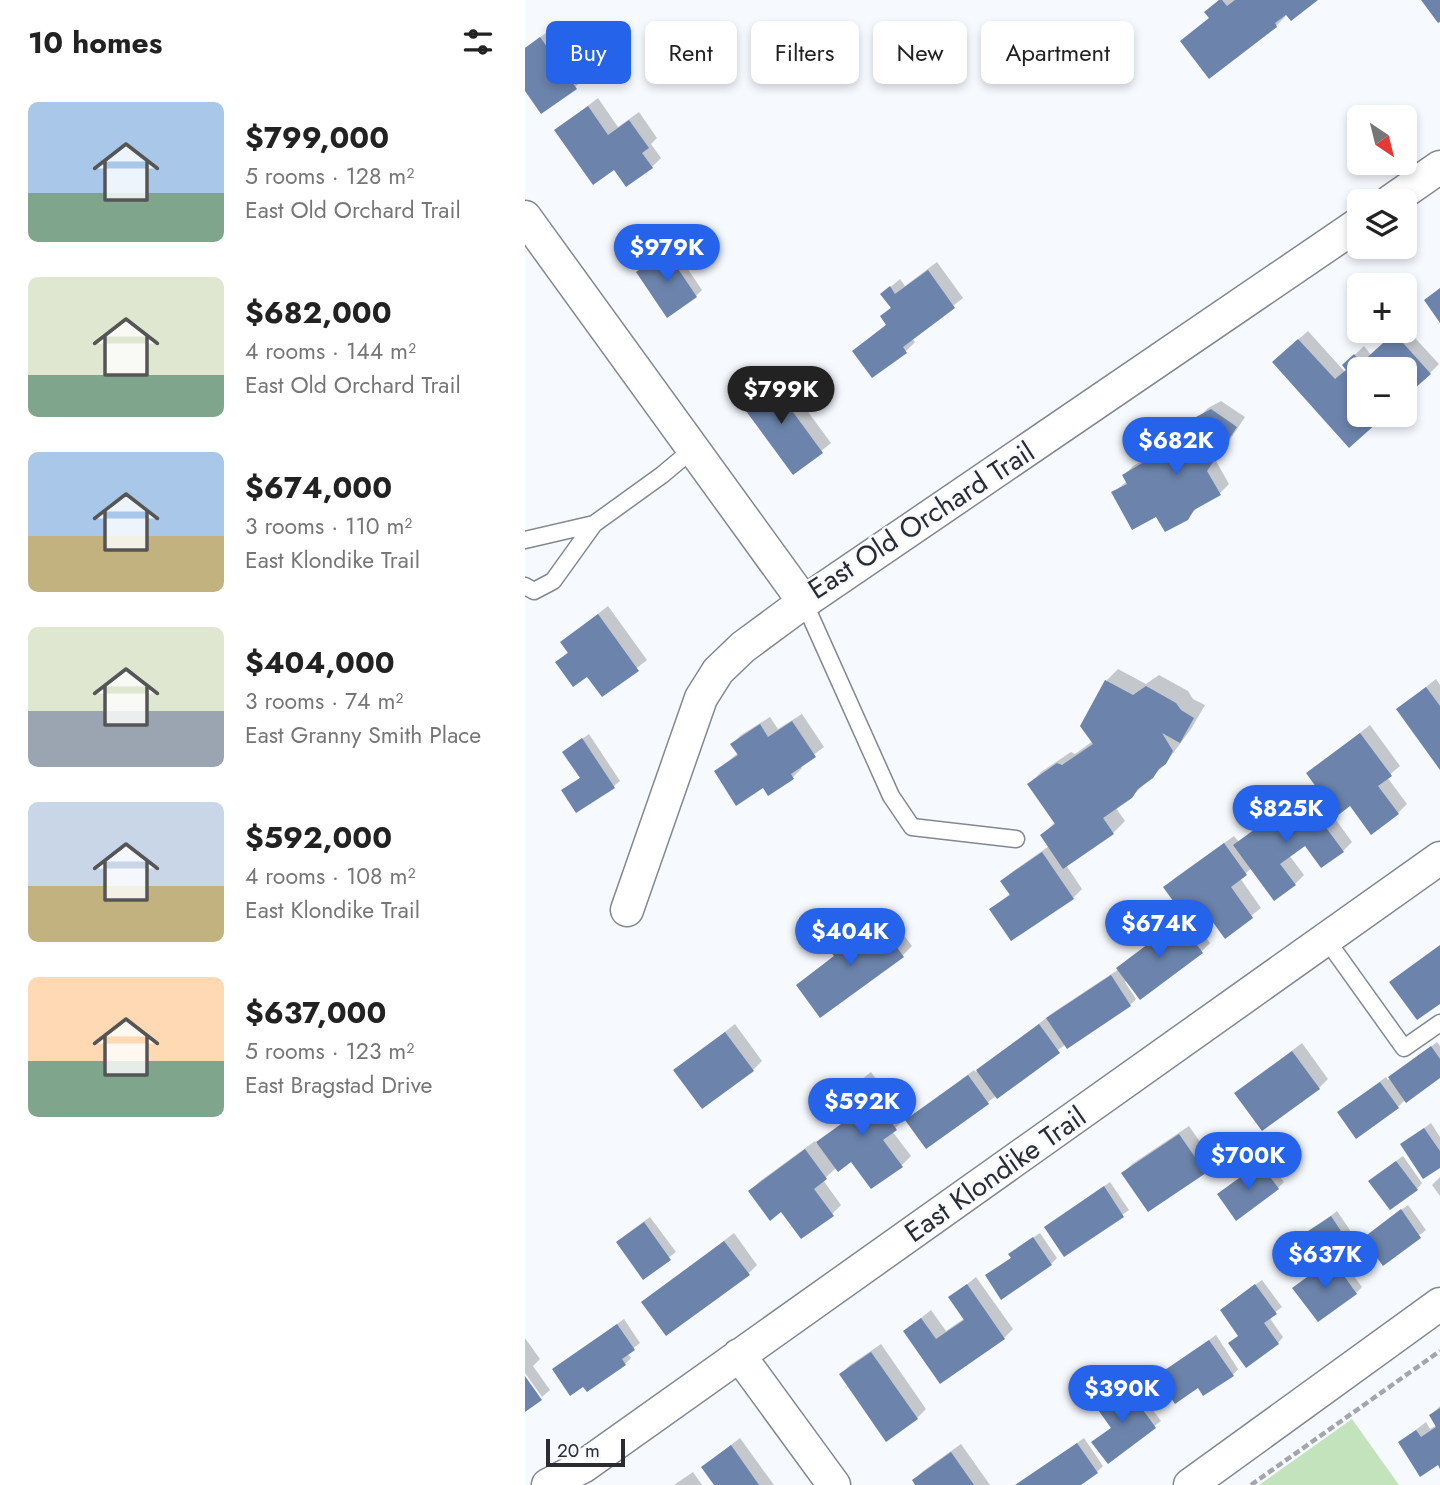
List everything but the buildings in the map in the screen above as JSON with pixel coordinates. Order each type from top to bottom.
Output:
[{"type":"street","points":[[1408,189],[1440,167]]},
{"type":"street","name":"East Old Orchard Trail","points":[[525,217],[804,602],[1347,232]]},
{"type":"street","points":[[627,910],[701,698],[718,671],[743,646],[804,602]]},
{"type":"street","name":"East Klondike Trail","points":[[548,1485],[584,1465],[1440,858]]},
{"type":"street","points":[[1190,1485],[1440,1304]]},
{"type":"street","points":[[739,1356],[834,1485]]},
{"type":"lane","points":[[525,586],[534,591],[553,581],[594,524],[693,449]]},
{"type":"lane","points":[[525,540],[594,524]]},
{"type":"lane","points":[[804,602],[891,796],[912,827],[1016,839]]},
{"type":"lane","points":[[1326,939],[1404,1048],[1440,1023]]},
{"type":"path","points":[[1251,1485],[1440,1351]]},
{"type":"green space","points":[[1352,1419],[1399,1485],[1259,1485]]}]
